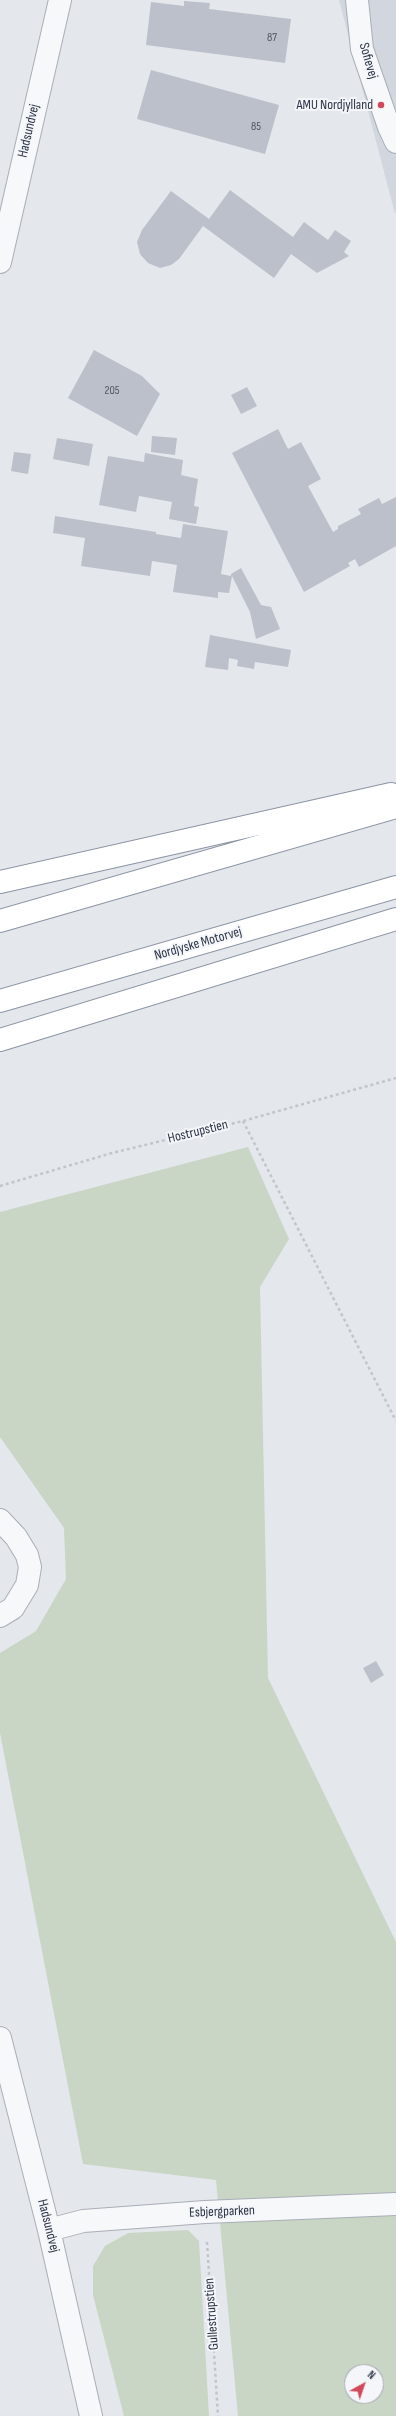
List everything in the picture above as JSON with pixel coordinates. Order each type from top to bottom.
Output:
[{"type":"highway","points":[[0,882],[396,793]]},
{"type":"highway","points":[[0,921],[396,807]]},
{"type":"highway","name":"Nordjyske Motorvej","points":[[0,1001],[396,887]]},
{"type":"highway","points":[[0,1040],[396,919]]},
{"type":"street","name":"Hadsundvej","points":[[0,262],[60,0]]},
{"type":"street","name":"Sofievej","points":[[357,0],[362,49],[394,131]]},
{"type":"street","points":[[0,1520],[16,1537],[27,1555],[30,1567],[28,1585],[13,1608],[0,1616]]},
{"type":"street","name":"Hadsundvej","points":[[0,2038],[49,2230],[91,2416]]},
{"type":"street","name":"Esbjergparken","points":[[49,2230],[83,2221],[205,2212],[396,2204]]},
{"type":"path","name":"Hostrupstien","points":[[0,1186],[112,1153],[243,1121],[396,1078]]},
{"type":"path","points":[[243,1121],[396,1421]]},
{"type":"path","name":"Gullestrupstien","points":[[205,2212],[218,2416]]},
{"type":"shaded area","name":"AMU Nordjylland","points":[[339,0],[396,0],[396,214],[394,210]]},
{"type":"green space","points":[[248,1147],[289,1239],[260,1287],[268,1678],[396,1942],[396,2416],[238,2416],[216,2180],[83,2164],[0,1733],[0,1653],[36,1631],[66,1579],[64,1528],[0,1437],[0,1212]]},
{"type":"green space","points":[[188,2230],[199,2241],[209,2416],[124,2416],[93,2295],[93,2266],[105,2246],[128,2233]]},
{"type":"building","points":[[184,1],[210,3],[209,9],[291,19],[285,63],[146,45],[151,2],[184,6]]},
{"type":"building","points":[[151,70],[279,105],[265,154],[137,119]]},
{"type":"building","points":[[230,190],[293,237],[304,222],[328,240],[335,230],[351,241],[344,252],[349,256],[317,273],[291,254],[274,278],[203,226],[179,259],[171,265],[160,268],[148,263],[140,254],[137,242],[142,230],[171,191],[209,219]]},
{"type":"building","points":[[94,350],[142,376],[160,394],[137,436],[68,398]]},
{"type":"building","points":[[247,387],[257,406],[241,414],[231,395]]},
{"type":"building","points":[[278,429],[288,449],[301,442],[321,479],[308,486],[333,532],[338,529],[338,526],[361,514],[358,509],[379,498],[382,504],[396,497],[396,546],[359,567],[355,559],[348,563],[350,566],[304,592],[232,453]]},
{"type":"building","points":[[152,436],[177,438],[175,455],[151,452]]},
{"type":"building","points":[[57,438],[93,444],[89,466],[53,459]]},
{"type":"building","points":[[14,452],[31,454],[28,474],[11,471]]},
{"type":"building","points":[[145,453],[183,460],[181,475],[198,479],[194,506],[199,507],[196,524],[169,519],[172,502],[139,496],[136,512],[99,505],[108,456],[144,462]]},
{"type":"building","points":[[55,516],[156,532],[156,534],[181,538],[183,524],[228,531],[221,574],[231,576],[231,574],[241,568],[261,605],[271,607],[280,629],[256,639],[250,612],[232,576],[229,593],[218,592],[218,598],[173,592],[177,565],[152,561],[150,576],[81,566],[85,538],[53,533]]},
{"type":"building","points":[[210,635],[291,650],[288,667],[255,662],[254,669],[237,666],[238,660],[229,658],[228,670],[205,667]]},
{"type":"building","points":[[376,1661],[384,1675],[371,1683],[363,1668]]},
{"type":"place","name":"AMU Nordjylland","points":[[381,105]]}]
